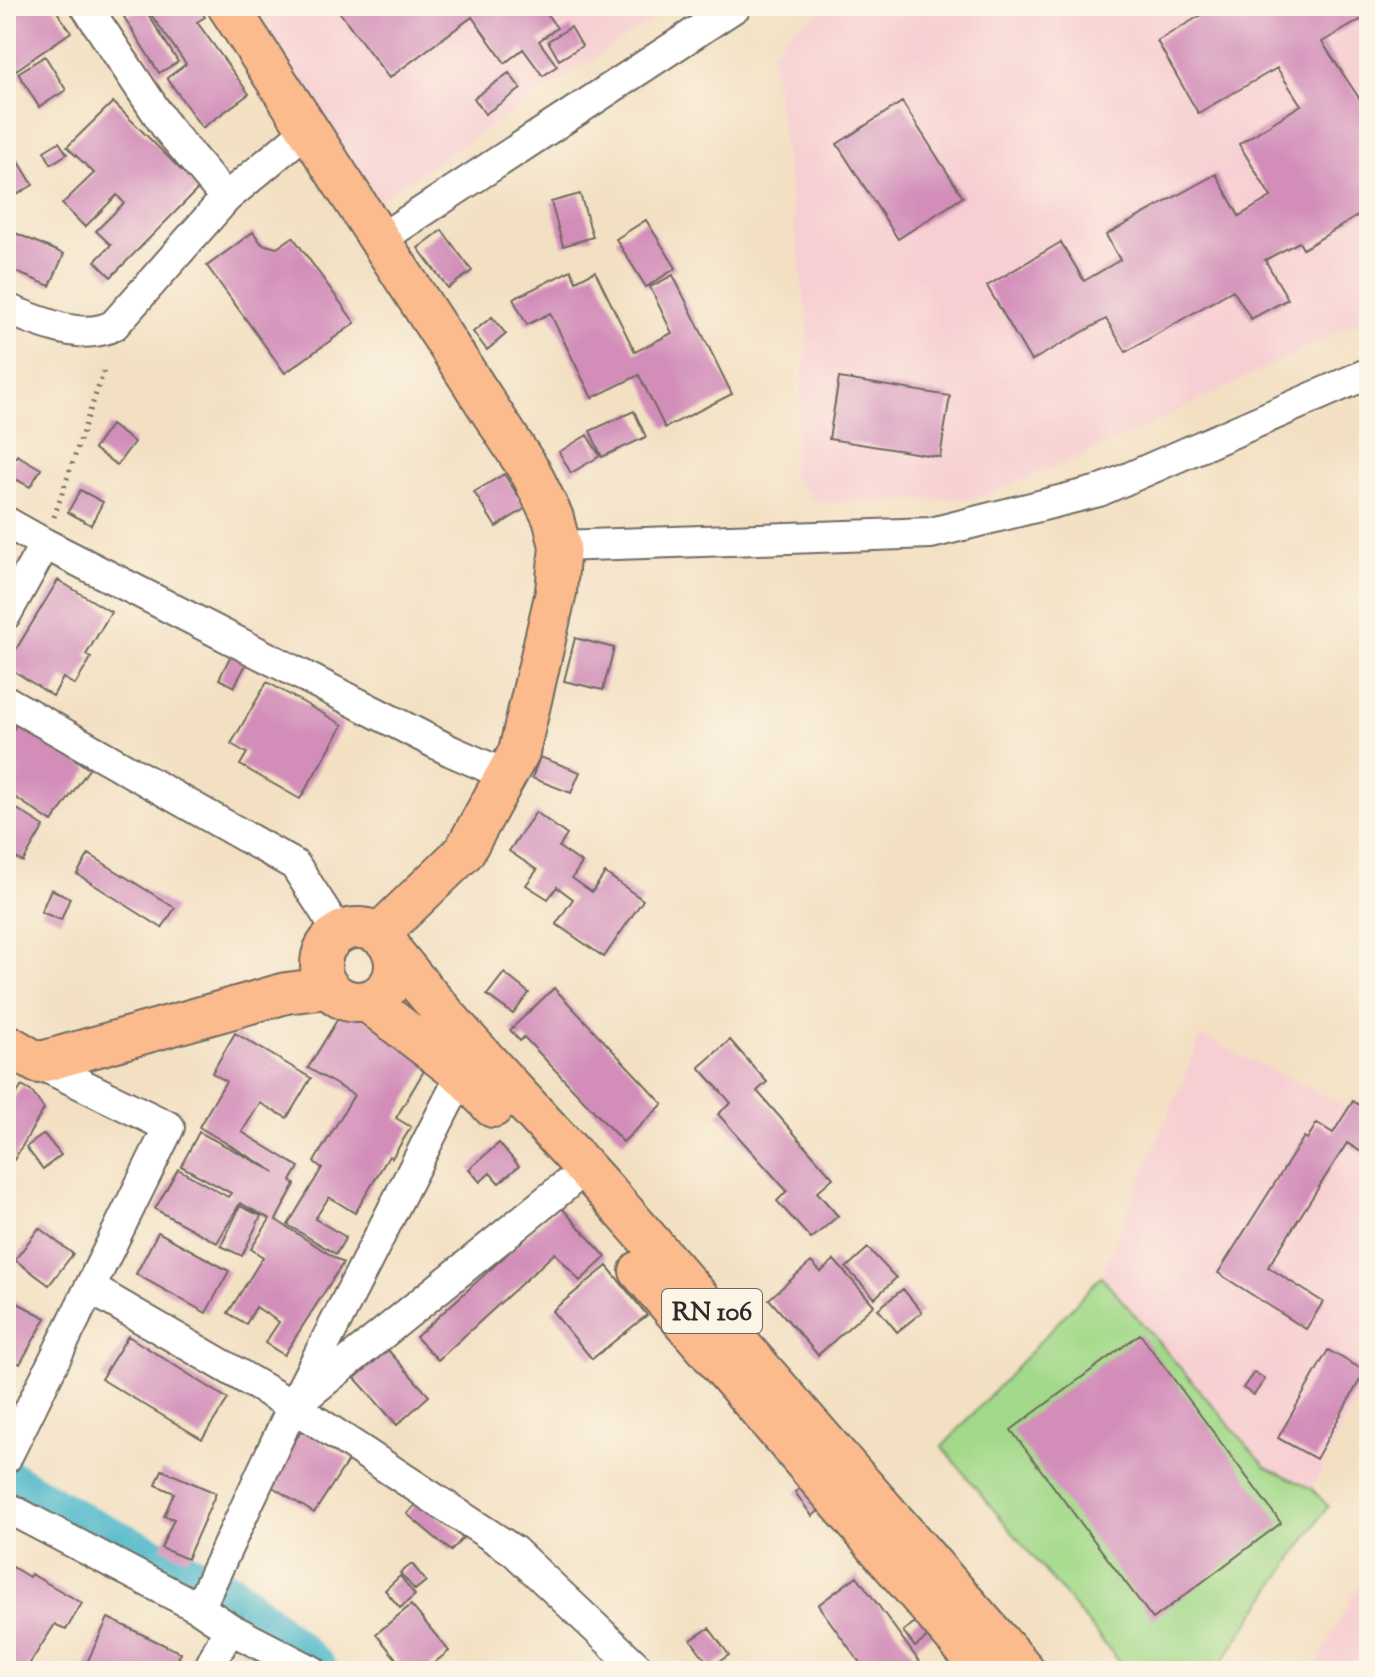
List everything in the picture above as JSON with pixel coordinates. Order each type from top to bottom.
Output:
[{"type":"main road","points":[[228,6],[531,473],[553,518],[560,546],[556,592],[519,752],[464,852],[387,944]]},
{"type":"main road","points":[[351,928],[364,928],[387,944],[396,967],[386,991],[368,1002],[355,1003],[337,997],[328,988],[322,976],[321,963],[324,951],[339,933],[351,928]]},
{"type":"main road","name":"RN 106","points":[[387,944],[443,1015],[470,1063],[566,1185],[984,1671]]},
{"type":"main road","points":[[22,1054],[286,993],[328,988]]},
{"type":"main road","name":"RN 106","points":[[368,1002],[470,1063],[534,1110],[1025,1671]]},
{"type":"street","points":[[86,6],[167,128],[226,198]]},
{"type":"street","points":[[379,240],[736,6]]},
{"type":"street","points":[[6,309],[58,328],[103,331],[114,325],[226,198],[308,129]]},
{"type":"street","points":[[560,546],[931,533],[1099,491],[1369,373]]},
{"type":"street","points":[[6,522],[437,744],[506,775]]},
{"type":"street","points":[[6,614],[45,544]]},
{"type":"street","points":[[6,701],[295,865],[339,933]]},
{"type":"street","points":[[6,1458],[169,1127],[22,1054]]},
{"type":"street","points":[[199,1608],[293,1406],[470,1063]]},
{"type":"street","points":[[293,1406],[566,1185]]},
{"type":"street","points":[[90,1288],[293,1406],[514,1551],[641,1671]]},
{"type":"street","points":[[6,1507],[312,1671]]},
{"type":"street","points":[[208,1671],[229,1628]]},
{"type":"path","points":[[45,544],[105,367]]},
{"type":"shaded area","points":[[249,6],[673,6],[379,200]]},
{"type":"shaded area","points":[[830,6],[1369,6],[1369,317],[1106,446],[978,498],[816,503],[791,473],[808,328],[771,55],[794,27]]},
{"type":"shaded area","points":[[1201,1036],[1369,1117],[1369,1372],[1312,1489],[1265,1466],[1101,1276]]},
{"type":"shaded area","points":[[1369,1565],[1369,1671],[1313,1671]]},
{"type":"green space","points":[[1101,1276],[1265,1466],[1312,1489],[1328,1506],[1216,1671],[1127,1671],[942,1447]]},
{"type":"building","points":[[6,6],[53,6],[71,32],[6,77]]},
{"type":"building","points":[[143,6],[178,62],[159,73],[124,17]]},
{"type":"building","points":[[145,6],[197,6],[205,17],[197,22],[249,94],[202,128],[167,78],[186,64]]},
{"type":"building","points":[[335,6],[446,6],[448,9],[452,6],[541,6],[557,28],[539,41],[557,66],[543,76],[523,49],[505,63],[472,17],[389,78]]},
{"type":"building","points":[[1217,6],[1366,6],[1369,15],[1322,42],[1369,113],[1369,209],[1303,249],[1299,242],[1265,260],[1288,299],[1251,319],[1233,290],[1126,352],[1106,319],[1031,361],[987,286],[1061,242],[1084,281],[1120,260],[1106,235],[1216,174],[1239,216],[1271,197],[1239,144],[1301,105],[1277,68],[1198,113],[1157,41]]},
{"type":"building","points":[[571,27],[582,46],[559,60],[548,41]]},
{"type":"building","points":[[45,56],[66,90],[39,107],[18,73]]},
{"type":"building","points":[[509,73],[521,89],[485,114],[474,98]]},
{"type":"building","points":[[113,102],[199,188],[111,277],[95,261],[111,245],[96,231],[124,203],[117,195],[85,227],[62,204],[94,173],[67,147]]},
{"type":"building","points":[[902,102],[963,197],[898,239],[837,144]]},
{"type":"building","points":[[6,140],[33,185],[6,201]]},
{"type":"building","points":[[59,142],[67,154],[51,164],[44,151]]},
{"type":"building","points":[[580,194],[593,237],[563,246],[551,202]]},
{"type":"building","points":[[6,201],[12,210],[6,223]]},
{"type":"building","points":[[646,220],[676,268],[646,287],[616,239]]},
{"type":"building","points":[[6,229],[64,254],[50,286],[6,268]]},
{"type":"building","points":[[442,230],[472,271],[448,288],[418,248]]},
{"type":"building","points":[[253,232],[262,244],[277,248],[293,237],[355,323],[285,373],[207,266]]},
{"type":"building","points":[[571,270],[576,281],[595,271],[635,352],[672,333],[650,287],[673,275],[732,394],[665,428],[639,375],[592,398],[550,313],[527,325],[513,299]]},
{"type":"building","points":[[492,317],[506,334],[487,350],[473,332]]},
{"type":"building","points":[[839,378],[950,396],[940,457],[829,439]]},
{"type":"building","points":[[634,411],[646,437],[602,457],[590,431]]},
{"type":"building","points":[[111,425],[134,442],[117,465],[94,449]]},
{"type":"building","points":[[587,435],[600,456],[571,473],[559,452]]},
{"type":"building","points":[[17,455],[41,469],[30,487],[6,474]]},
{"type":"building","points":[[504,474],[526,508],[496,527],[474,492]]},
{"type":"building","points":[[80,490],[103,502],[91,525],[68,512]]},
{"type":"building","points":[[58,580],[111,612],[86,655],[91,658],[75,685],[63,678],[53,696],[6,666]]},
{"type":"building","points":[[575,638],[614,648],[603,690],[564,681]]},
{"type":"building","points":[[234,649],[250,657],[234,687],[219,679]]},
{"type":"building","points":[[267,682],[343,725],[300,799],[240,765],[247,753],[231,744]]},
{"type":"building","points":[[19,721],[89,769],[52,822],[6,791],[6,740]]},
{"type":"building","points":[[540,757],[580,772],[571,793],[532,778]]},
{"type":"building","points":[[17,809],[44,826],[23,862],[6,852],[6,827]]},
{"type":"building","points":[[536,812],[567,835],[559,847],[582,863],[572,878],[592,892],[605,873],[643,900],[604,957],[556,924],[573,899],[557,887],[548,899],[526,885],[537,870],[509,851]]},
{"type":"building","points":[[89,854],[175,908],[162,928],[77,874]]},
{"type":"building","points":[[51,889],[70,898],[61,920],[41,912]]},
{"type":"building","points":[[504,973],[529,993],[513,1014],[487,995]]},
{"type":"building","points":[[554,988],[663,1104],[623,1142],[524,1037],[520,1041],[510,1030]]},
{"type":"building","points":[[345,1007],[431,1059],[396,1118],[411,1127],[392,1158],[389,1156],[355,1213],[329,1197],[315,1219],[346,1237],[336,1254],[288,1225],[322,1168],[314,1162],[354,1095],[308,1068]]},
{"type":"building","points":[[235,1033],[311,1078],[287,1118],[260,1103],[242,1132],[299,1167],[291,1181],[295,1184],[276,1220],[343,1263],[284,1355],[265,1343],[279,1322],[256,1307],[246,1324],[228,1313],[263,1257],[251,1249],[270,1219],[240,1203],[217,1243],[155,1209],[178,1169],[228,1197],[231,1193],[181,1166],[199,1132],[275,1172],[199,1127],[226,1081],[212,1073]]},
{"type":"building","points":[[730,1040],[767,1082],[757,1091],[833,1178],[817,1192],[838,1216],[811,1239],[777,1201],[787,1191],[718,1114],[731,1103],[699,1067]]},
{"type":"building","points":[[22,1086],[32,1092],[44,1109],[14,1160],[6,1156],[6,1109]]},
{"type":"building","points":[[1353,1101],[1369,1111],[1369,1157],[1347,1143],[1268,1267],[1323,1302],[1306,1329],[1218,1273],[1304,1137],[1307,1139],[1317,1123],[1333,1133]]},
{"type":"building","points":[[44,1134],[61,1155],[43,1169],[26,1147]]},
{"type":"building","points":[[499,1143],[519,1166],[499,1183],[490,1173],[480,1182],[469,1169]]},
{"type":"building","points":[[240,1206],[261,1216],[242,1256],[221,1246]]},
{"type":"building","points":[[560,1206],[606,1257],[580,1281],[555,1253],[438,1360],[416,1337]]},
{"type":"building","points":[[39,1228],[73,1254],[49,1285],[15,1260]]},
{"type":"building","points":[[158,1232],[229,1271],[206,1313],[136,1274]]},
{"type":"building","points":[[868,1248],[896,1278],[875,1298],[846,1268]]},
{"type":"building","points":[[834,1260],[874,1305],[818,1355],[769,1299],[811,1262],[821,1272]]},
{"type":"building","points":[[607,1266],[647,1315],[592,1359],[552,1311]]},
{"type":"building","points":[[903,1289],[922,1312],[897,1332],[878,1309]]},
{"type":"building","points":[[6,1297],[46,1318],[20,1364],[6,1356]]},
{"type":"building","points":[[1140,1334],[1281,1523],[1153,1619],[1011,1430]]},
{"type":"building","points":[[128,1336],[228,1399],[202,1439],[101,1379]]},
{"type":"building","points":[[388,1350],[429,1396],[397,1425],[355,1378]]},
{"type":"building","points":[[1328,1350],[1365,1371],[1316,1459],[1278,1438]]},
{"type":"building","points":[[1254,1372],[1265,1379],[1254,1395],[1243,1388]]},
{"type":"building","points":[[302,1430],[349,1459],[314,1513],[268,1484]]},
{"type":"building","points":[[162,1470],[216,1493],[187,1559],[161,1548],[174,1519],[164,1516],[174,1493],[156,1485]]},
{"type":"building","points":[[815,1478],[831,1502],[812,1516],[795,1492]]},
{"type":"building","points":[[419,1500],[463,1538],[451,1551],[407,1514]]},
{"type":"building","points":[[6,1563],[82,1603],[66,1630],[55,1624],[25,1671],[6,1671]]},
{"type":"building","points":[[412,1564],[426,1581],[415,1590],[400,1573]]},
{"type":"building","points":[[400,1576],[415,1595],[400,1608],[385,1590]]},
{"type":"building","points":[[857,1576],[926,1671],[866,1671],[818,1605]]},
{"type":"building","points":[[411,1605],[449,1651],[424,1671],[406,1671],[376,1634]]},
{"type":"building","points":[[927,1613],[938,1629],[915,1647],[903,1631]]},
{"type":"building","points":[[108,1618],[181,1653],[172,1671],[83,1671]]},
{"type":"building","points":[[709,1628],[729,1655],[711,1667],[691,1640]]},
{"type":"waterway","points":[[6,1486],[76,1528],[229,1600],[310,1671]]}]
